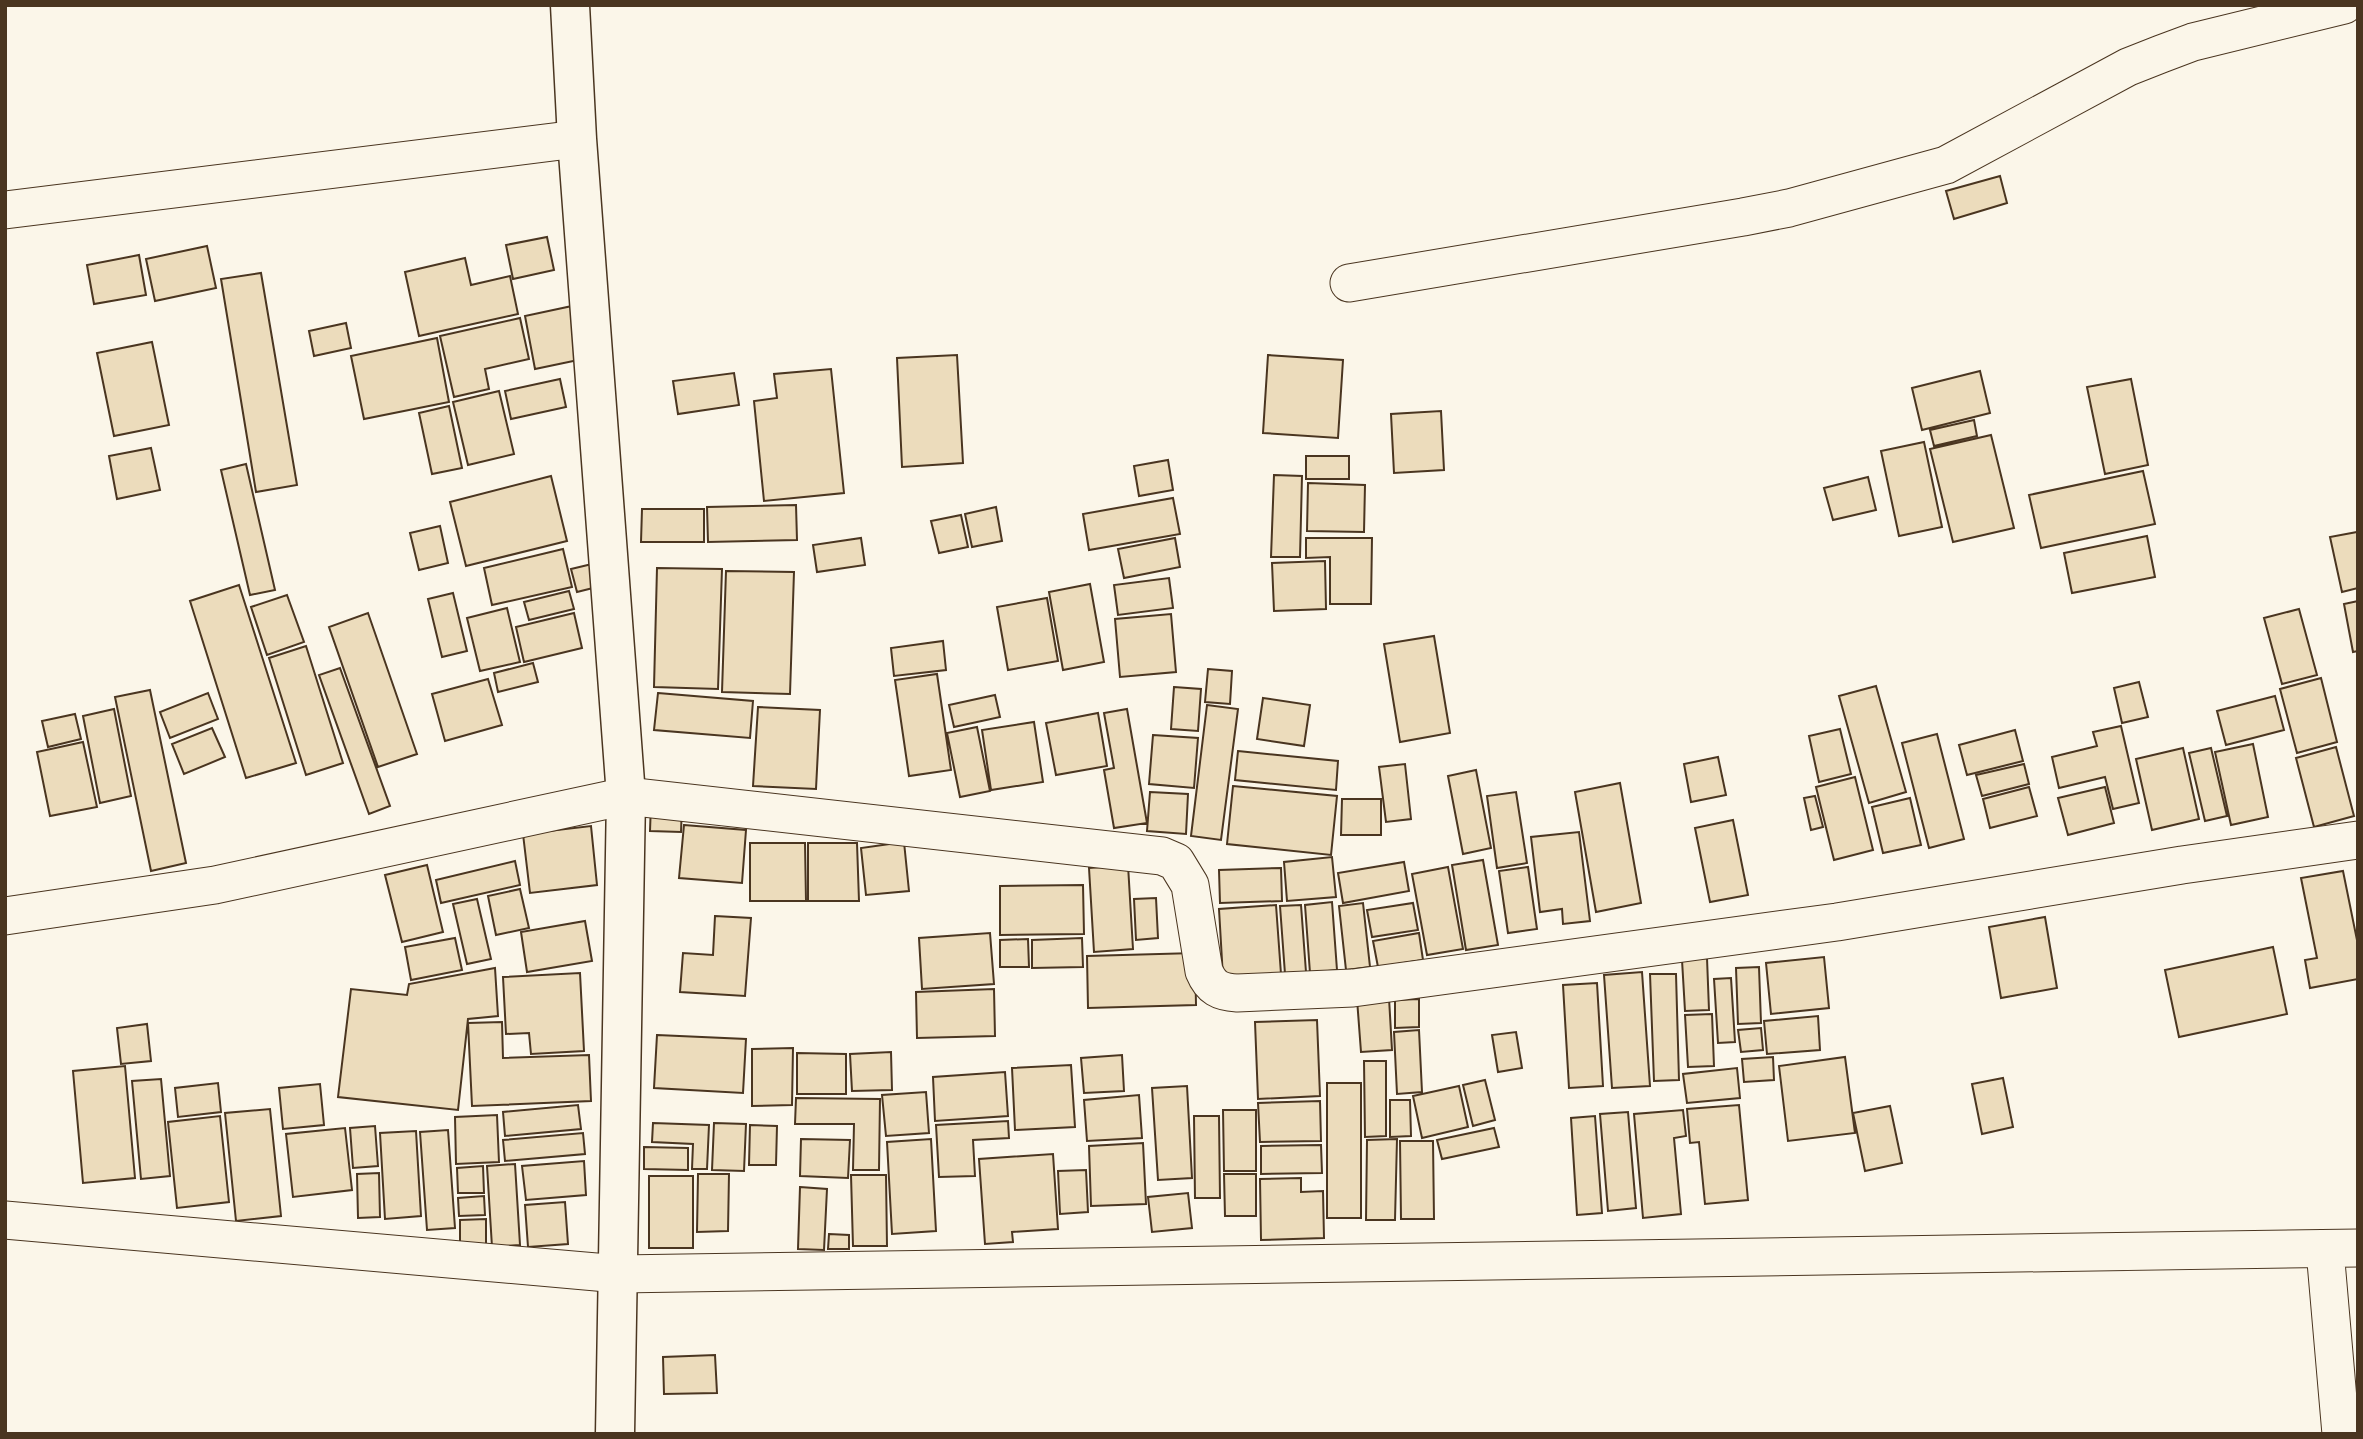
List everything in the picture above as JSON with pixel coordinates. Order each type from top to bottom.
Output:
[{"type":"street","points":[[570,5],[577,139],[626,796],[615,1434]]},
{"type":"street","points":[[1349,283],[1743,218],[1933,169],[1946,165],[2128,67],[2193,42],[2344,5]]},
{"type":"street","points":[[5,210],[577,139]]},
{"type":"street","points":[[5,916],[215,885],[626,796],[1162,856],[1176,862],[1190,885],[1204,971],[1210,984],[1222,992],[1237,993],[1353,988],[1837,922],[2182,865],[2358,840]]},
{"type":"street","points":[[5,1220],[619,1274],[2341,1249],[2341,1434]]},
{"type":"building","points":[[2000,176],[2007,203],[1954,219],[1946,191]]},
{"type":"building","points":[[547,237],[554,270],[513,279],[506,245]]},
{"type":"building","points":[[207,246],[216,288],[155,301],[146,259]]},
{"type":"building","points":[[139,255],[146,295],[94,304],[87,265]]},
{"type":"building","points":[[465,258],[471,285],[510,276],[518,314],[419,336],[405,272]]},
{"type":"building","points":[[261,273],[297,485],[256,492],[221,279]]},
{"type":"building","points":[[572,306],[583,359],[535,369],[525,316]]},
{"type":"building","points":[[520,318],[529,359],[485,369],[489,389],[454,397],[440,336]]},
{"type":"building","points":[[346,323],[351,348],[314,356],[309,331]]},
{"type":"building","points":[[437,338],[449,402],[364,419],[351,356]]},
{"type":"building","points":[[152,342],[169,425],[114,436],[97,353]]},
{"type":"building","points":[[957,355],[963,463],[902,467],[897,358]]},
{"type":"building","points":[[1268,355],[1343,360],[1338,438],[1263,433]]},
{"type":"building","points":[[831,369],[844,493],[764,501],[754,401],[777,398],[774,374]]},
{"type":"building","points":[[1980,371],[1990,413],[1922,430],[1912,388]]},
{"type":"building","points":[[734,373],[739,405],[678,414],[673,381]]},
{"type":"building","points":[[560,379],[566,407],[511,419],[505,391]]},
{"type":"building","points":[[2131,379],[2148,465],[2105,474],[2087,387]]},
{"type":"building","points":[[499,391],[514,454],[468,465],[453,402]]},
{"type":"building","points":[[449,406],[462,468],[432,474],[419,413]]},
{"type":"building","points":[[1441,411],[1444,470],[1394,473],[1391,414]]},
{"type":"building","points":[[1974,420],[1977,436],[1934,446],[1930,430]]},
{"type":"building","points":[[1991,435],[2014,528],[1953,542],[1930,449]]},
{"type":"building","points":[[1924,442],[1942,527],[1899,536],[1881,451]]},
{"type":"building","points":[[151,448],[160,490],[117,499],[109,456]]},
{"type":"building","points":[[1306,456],[1349,456],[1349,479],[1306,479]]},
{"type":"building","points":[[1168,460],[1173,490],[1139,496],[1134,466]]},
{"type":"building","points":[[246,464],[275,590],[250,595],[221,470]]},
{"type":"building","points":[[2143,471],[2155,524],[2041,548],[2029,495]]},
{"type":"building","points":[[1274,475],[1302,476],[1300,557],[1271,557]]},
{"type":"building","points":[[551,476],[567,541],[466,566],[450,502]]},
{"type":"building","points":[[1868,477],[1876,510],[1833,520],[1824,488]]},
{"type":"building","points":[[1308,483],[1365,485],[1364,532],[1307,531]]},
{"type":"building","points":[[1173,498],[1180,534],[1089,550],[1083,514]]},
{"type":"building","points":[[796,505],[797,540],[708,542],[707,507]]},
{"type":"building","points":[[996,507],[1002,541],[972,547],[965,514]]},
{"type":"building","points":[[642,509],[704,509],[704,542],[641,542]]},
{"type":"building","points":[[961,515],[968,547],[939,553],[931,521]]},
{"type":"building","points":[[440,526],[448,563],[419,570],[410,533]]},
{"type":"building","points":[[2357,532],[2358,588],[2342,592],[2330,537]]},
{"type":"building","points":[[2147,536],[2155,577],[2072,593],[2064,553]]},
{"type":"building","points":[[861,538],[865,565],[817,572],[813,545]]},
{"type":"building","points":[[1175,538],[1180,567],[1124,578],[1118,549]]},
{"type":"building","points":[[1306,538],[1372,538],[1371,604],[1330,604],[1330,557],[1306,558]]},
{"type":"building","points":[[563,549],[572,587],[492,605],[484,568]]},
{"type":"building","points":[[1325,561],[1326,609],[1274,611],[1272,563]]},
{"type":"building","points":[[592,564],[597,587],[577,592],[571,569]]},
{"type":"building","points":[[657,568],[722,569],[718,689],[654,687]]},
{"type":"building","points":[[726,571],[794,572],[790,694],[722,692]]},
{"type":"building","points":[[1169,578],[1173,608],[1118,615],[1114,585]]},
{"type":"building","points":[[1090,584],[1104,662],[1063,670],[1049,592]]},
{"type":"building","points":[[239,585],[296,763],[246,778],[190,601]]},
{"type":"building","points":[[569,591],[574,609],[529,620],[524,602]]},
{"type":"building","points":[[453,593],[467,651],[442,657],[428,599]]},
{"type":"building","points":[[287,595],[304,642],[267,655],[251,607]]},
{"type":"building","points":[[1047,598],[1058,661],[1008,670],[997,607]]},
{"type":"building","points":[[2358,601],[2358,651],[2353,652],[2344,604]]},
{"type":"building","points":[[507,608],[520,662],[480,671],[467,618]]},
{"type":"building","points":[[2299,609],[2317,675],[2282,684],[2264,618]]},
{"type":"building","points":[[368,613],[417,754],[378,767],[329,627]]},
{"type":"building","points":[[574,613],[582,648],[524,662],[516,627]]},
{"type":"building","points":[[1171,614],[1176,672],[1120,677],[1115,619]]},
{"type":"building","points":[[1434,636],[1450,733],[1400,742],[1384,644]]},
{"type":"building","points":[[943,641],[946,670],[894,676],[891,648]]},
{"type":"building","points":[[306,646],[343,763],[306,775],[269,658]]},
{"type":"building","points":[[533,663],[538,682],[498,692],[494,673]]},
{"type":"building","points":[[340,668],[390,806],[369,814],[319,675]]},
{"type":"building","points":[[1208,669],[1232,671],[1230,704],[1205,702]]},
{"type":"building","points":[[937,674],[951,770],[909,776],[895,680]]},
{"type":"building","points":[[2321,678],[2337,742],[2297,753],[2280,689]]},
{"type":"building","points":[[488,679],[502,725],[445,741],[432,694]]},
{"type":"building","points":[[2139,682],[2148,717],[2122,723],[2114,688]]},
{"type":"building","points":[[1876,686],[1906,792],[1869,803],[1839,696]]},
{"type":"building","points":[[1174,687],[1201,689],[1198,731],[1171,729]]},
{"type":"building","points":[[150,690],[186,863],[151,871],[115,697]]},
{"type":"building","points":[[208,693],[218,719],[170,738],[160,712]]},
{"type":"building","points":[[658,693],[753,701],[750,738],[654,730]]},
{"type":"building","points":[[995,695],[1000,717],[954,727],[949,705]]},
{"type":"building","points":[[2275,696],[2284,730],[2226,745],[2217,711]]},
{"type":"building","points":[[1263,698],[1310,705],[1304,746],[1257,739]]},
{"type":"building","points":[[1207,705],[1238,709],[1221,840],[1191,836]]},
{"type":"building","points":[[758,707],[820,710],[816,789],[753,786]]},
{"type":"building","points":[[114,709],[131,796],[100,803],[83,716]]},
{"type":"building","points":[[1127,709],[1147,823],[1114,828],[1104,770],[1114,768],[1104,713]]},
{"type":"building","points":[[1098,713],[1107,766],[1056,775],[1046,723]]},
{"type":"building","points":[[75,714],[81,739],[48,747],[42,721]]},
{"type":"building","points":[[1034,722],[1043,782],[991,790],[982,730]]},
{"type":"building","points":[[2121,726],[2139,803],[2113,809],[2105,777],[2059,788],[2052,757],[2097,746],[2093,732]]},
{"type":"building","points":[[977,727],[990,791],[960,797],[947,733]]},
{"type":"building","points":[[212,728],[225,757],[184,774],[172,744]]},
{"type":"building","points":[[1840,729],[1851,774],[1819,782],[1809,736]]},
{"type":"building","points":[[2015,730],[2023,761],[1967,775],[1959,745]]},
{"type":"building","points":[[1937,734],[1964,839],[1929,848],[1902,743]]},
{"type":"building","points":[[1153,735],[1198,738],[1194,788],[1149,784]]},
{"type":"building","points":[[83,742],[97,807],[50,816],[37,752]]},
{"type":"building","points":[[2253,744],[2268,817],[2231,825],[2215,752]]},
{"type":"building","points":[[2336,747],[2354,816],[2314,827],[2296,758]]},
{"type":"building","points":[[2183,748],[2199,819],[2152,830],[2136,759]]},
{"type":"building","points":[[2211,748],[2227,816],[2205,821],[2189,753]]},
{"type":"building","points":[[1238,751],[1338,761],[1336,790],[1235,780]]},
{"type":"building","points":[[1718,757],[1726,795],[1691,802],[1684,764]]},
{"type":"building","points":[[1405,764],[1411,819],[1386,822],[1379,767]]},
{"type":"building","points":[[2024,764],[2029,784],[1982,796],[1976,775]]},
{"type":"building","points":[[1476,770],[1491,848],[1463,854],[1448,776]]},
{"type":"building","points":[[1855,777],[1873,850],[1834,860],[1816,787]]},
{"type":"building","points":[[1620,783],[1641,903],[1596,912],[1575,792]]},
{"type":"building","points":[[1233,786],[1337,796],[1331,855],[1227,844]]},
{"type":"building","points":[[2029,787],[2037,816],[1990,828],[1983,799]]},
{"type":"building","points":[[2105,787],[2114,823],[2068,835],[2058,798]]},
{"type":"building","points":[[1150,792],[1188,794],[1186,834],[1147,831]]},
{"type":"building","points":[[1516,792],[1527,863],[1497,868],[1487,796]]},
{"type":"building","points":[[1815,796],[1823,827],[1811,830],[1804,798]]},
{"type":"building","points":[[1910,798],[1921,845],[1883,853],[1872,807]]},
{"type":"building","points":[[1342,799],[1381,799],[1381,835],[1341,835]]},
{"type":"building","points":[[651,803],[682,805],[681,832],[650,831]]},
{"type":"building","points":[[1733,820],[1748,895],[1710,902],[1695,828]]},
{"type":"building","points":[[684,825],[746,830],[742,883],[679,878]]},
{"type":"building","points":[[591,826],[597,885],[530,893],[523,834]]},
{"type":"building","points":[[1579,832],[1590,921],[1563,924],[1562,909],[1540,912],[1531,837]]},
{"type":"building","points":[[904,842],[909,891],[866,895],[861,848]]},
{"type":"building","points":[[750,843],[805,843],[806,901],[750,901]]},
{"type":"building","points":[[808,843],[857,843],[859,901],[808,901]]},
{"type":"building","points":[[1332,857],[1336,897],[1287,901],[1284,862]]},
{"type":"building","points":[[1483,860],[1498,945],[1466,950],[1452,865]]},
{"type":"building","points":[[515,861],[520,885],[441,903],[436,880]]},
{"type":"building","points":[[1404,862],[1409,891],[1343,903],[1338,873]]},
{"type":"building","points":[[427,865],[443,932],[402,942],[385,875]]},
{"type":"building","points":[[1128,865],[1133,949],[1094,952],[1089,868]]},
{"type":"building","points":[[1448,867],[1463,949],[1427,955],[1412,874]]},
{"type":"building","points":[[1528,867],[1537,929],[1508,933],[1499,871]]},
{"type":"building","points":[[1281,868],[1282,901],[1220,903],[1219,870]]},
{"type":"building","points":[[2343,871],[2358,945],[2358,979],[2310,988],[2305,960],[2317,958],[2301,878]]},
{"type":"building","points":[[1083,885],[1084,934],[1000,935],[1000,886]]},
{"type":"building","points":[[520,889],[529,928],[496,935],[488,896]]},
{"type":"building","points":[[1156,898],[1158,938],[1136,940],[1134,899]]},
{"type":"building","points":[[477,899],[491,959],[467,964],[453,904]]},
{"type":"building","points":[[1332,902],[1337,970],[1310,973],[1305,905]]},
{"type":"building","points":[[1363,903],[1370,967],[1346,970],[1339,906]]},
{"type":"building","points":[[1413,903],[1418,930],[1372,937],[1367,910]]},
{"type":"building","points":[[1276,905],[1281,974],[1223,978],[1219,909]]},
{"type":"building","points":[[1301,905],[1306,972],[1285,974],[1280,906]]},
{"type":"building","points":[[715,916],[751,918],[745,996],[680,992],[683,953],[713,955]]},
{"type":"building","points":[[2045,917],[2057,988],[2001,998],[1989,927]]},
{"type":"building","points":[[585,921],[592,961],[527,972],[521,932]]},
{"type":"building","points":[[990,933],[994,984],[922,989],[919,938]]},
{"type":"building","points":[[1419,933],[1423,960],[1378,967],[1373,941]]},
{"type":"building","points":[[455,938],[462,970],[411,980],[405,947]]},
{"type":"building","points":[[1082,938],[1083,967],[1032,968],[1032,940]]},
{"type":"building","points":[[1028,939],[1029,967],[1000,967],[1000,940]]},
{"type":"building","points":[[2273,947],[2287,1014],[2179,1037],[2165,970]]},
{"type":"building","points":[[1195,953],[1196,1005],[1088,1008],[1087,956]]},
{"type":"building","points":[[1824,957],[1829,1008],[1771,1014],[1766,963]]},
{"type":"building","points":[[1707,958],[1709,1010],[1685,1011],[1682,960]]},
{"type":"building","points":[[1759,967],[1761,1023],[1738,1024],[1736,968]]},
{"type":"building","points":[[495,968],[498,1016],[468,1019],[458,1110],[338,1097],[351,989],[407,995],[409,984]]},
{"type":"building","points":[[1642,972],[1650,1086],[1612,1088],[1604,975]]},
{"type":"building","points":[[580,973],[584,1051],[531,1054],[529,1033],[506,1034],[503,977]]},
{"type":"building","points":[[1650,974],[1676,974],[1679,1080],[1654,1081]]},
{"type":"building","points":[[1731,978],[1735,1042],[1718,1043],[1714,979]]},
{"type":"building","points":[[1597,983],[1603,1086],[1569,1088],[1563,985]]},
{"type":"building","points":[[994,989],[995,1036],[917,1038],[916,992]]},
{"type":"building","points":[[1389,998],[1392,1050],[1361,1052],[1357,999]]},
{"type":"building","points":[[1419,999],[1419,1027],[1395,1028],[1395,1000]]},
{"type":"building","points":[[1712,1014],[1714,1066],[1688,1067],[1685,1015]]},
{"type":"building","points":[[1818,1016],[1820,1050],[1767,1054],[1764,1021]]},
{"type":"building","points":[[1317,1020],[1320,1096],[1258,1099],[1255,1022]]},
{"type":"building","points":[[502,1022],[503,1058],[589,1055],[591,1101],[472,1106],[468,1023]]},
{"type":"building","points":[[147,1024],[151,1061],[121,1064],[117,1028]]},
{"type":"building","points":[[1761,1028],[1763,1050],[1741,1052],[1738,1030]]},
{"type":"building","points":[[1419,1030],[1422,1092],[1397,1094],[1394,1032]]},
{"type":"building","points":[[1516,1032],[1522,1068],[1498,1072],[1492,1035]]},
{"type":"building","points":[[657,1035],[746,1039],[743,1093],[654,1088]]},
{"type":"building","points":[[793,1048],[792,1105],[752,1106],[752,1049]]},
{"type":"building","points":[[891,1052],[892,1090],[852,1091],[850,1054]]},
{"type":"building","points":[[797,1053],[846,1054],[846,1094],[797,1094]]},
{"type":"building","points":[[1122,1055],[1124,1091],[1084,1093],[1081,1058]]},
{"type":"building","points":[[1773,1057],[1774,1080],[1744,1082],[1742,1059]]},
{"type":"building","points":[[1845,1057],[1855,1133],[1788,1141],[1779,1066]]},
{"type":"building","points":[[1364,1061],[1386,1061],[1386,1136],[1365,1137]]},
{"type":"building","points":[[1071,1065],[1075,1127],[1015,1130],[1012,1068]]},
{"type":"building","points":[[125,1066],[135,1178],[83,1183],[73,1071]]},
{"type":"building","points":[[1737,1068],[1740,1098],[1687,1103],[1683,1074]]},
{"type":"building","points":[[1005,1072],[1008,1116],[935,1121],[933,1077]]},
{"type":"building","points":[[2003,1078],[2013,1127],[1982,1134],[1972,1084]]},
{"type":"building","points":[[161,1079],[170,1176],[141,1179],[132,1081]]},
{"type":"building","points":[[1485,1080],[1495,1120],[1473,1126],[1463,1085]]},
{"type":"building","points":[[218,1083],[221,1112],[178,1117],[175,1088]]},
{"type":"building","points":[[1327,1083],[1361,1083],[1361,1218],[1327,1218]]},
{"type":"building","points":[[320,1084],[324,1125],[283,1129],[279,1088]]},
{"type":"building","points":[[1187,1086],[1192,1178],[1158,1180],[1152,1088]]},
{"type":"building","points":[[1459,1086],[1468,1127],[1422,1138],[1413,1096]]},
{"type":"building","points":[[926,1092],[929,1133],[886,1136],[882,1095]]},
{"type":"building","points":[[1139,1095],[1142,1138],[1087,1141],[1084,1100]]},
{"type":"building","points":[[796,1098],[880,1099],[879,1170],[853,1170],[854,1124],[795,1124]]},
{"type":"building","points":[[1390,1100],[1410,1100],[1411,1136],[1390,1137]]},
{"type":"building","points":[[1320,1101],[1321,1141],[1260,1142],[1258,1103]]},
{"type":"building","points":[[578,1105],[581,1129],[505,1136],[503,1112]]},
{"type":"building","points":[[1739,1105],[1748,1200],[1705,1204],[1699,1142],[1690,1143],[1687,1109]]},
{"type":"building","points":[[1890,1106],[1902,1163],[1865,1171],[1853,1113]]},
{"type":"building","points":[[270,1109],[281,1216],[236,1221],[225,1113]]},
{"type":"building","points":[[1223,1110],[1256,1110],[1256,1171],[1224,1171]]},
{"type":"building","points":[[1683,1110],[1686,1136],[1674,1138],[1681,1214],[1643,1218],[1634,1114]]},
{"type":"building","points":[[1628,1112],[1636,1208],[1608,1211],[1600,1114]]},
{"type":"building","points":[[497,1115],[499,1162],[456,1164],[455,1117]]},
{"type":"building","points":[[220,1116],[229,1202],[177,1208],[168,1122]]},
{"type":"building","points":[[1194,1116],[1219,1116],[1220,1198],[1195,1198]]},
{"type":"building","points":[[1595,1116],[1602,1213],[1577,1215],[1571,1118]]},
{"type":"building","points":[[1008,1121],[1009,1138],[973,1140],[975,1176],[939,1177],[936,1125]]},
{"type":"building","points":[[653,1123],[709,1125],[707,1169],[692,1169],[693,1144],[652,1142]]},
{"type":"building","points":[[714,1123],[746,1124],[744,1171],[712,1170]]},
{"type":"building","points":[[750,1125],[777,1126],[776,1165],[749,1165]]},
{"type":"building","points":[[375,1126],[378,1166],[353,1168],[350,1128]]},
{"type":"building","points":[[345,1128],[352,1190],[293,1197],[286,1134]]},
{"type":"building","points":[[1494,1128],[1499,1147],[1442,1159],[1437,1140]]},
{"type":"building","points":[[448,1130],[455,1228],[427,1230],[420,1132]]},
{"type":"building","points":[[416,1131],[421,1216],[385,1219],[380,1133]]},
{"type":"building","points":[[583,1133],[585,1154],[505,1161],[503,1140]]},
{"type":"building","points":[[801,1139],[850,1140],[848,1178],[800,1176]]},
{"type":"building","points":[[931,1139],[936,1231],[892,1234],[887,1142]]},
{"type":"building","points":[[1397,1139],[1395,1220],[1366,1220],[1367,1140]]},
{"type":"building","points":[[1400,1141],[1433,1141],[1434,1219],[1401,1219]]},
{"type":"building","points":[[1143,1143],[1146,1204],[1091,1206],[1089,1146]]},
{"type":"building","points":[[1321,1145],[1322,1173],[1261,1174],[1261,1146]]},
{"type":"building","points":[[644,1147],[688,1148],[688,1170],[644,1169]]},
{"type":"building","points":[[1053,1154],[1058,1229],[1012,1232],[1013,1242],[985,1244],[979,1159]]},
{"type":"building","points":[[584,1161],[586,1195],[526,1200],[522,1166]]},
{"type":"building","points":[[515,1164],[520,1245],[492,1247],[487,1166]]},
{"type":"building","points":[[483,1166],[484,1193],[458,1193],[457,1168]]},
{"type":"building","points":[[1086,1170],[1088,1212],[1060,1214],[1058,1171]]},
{"type":"building","points":[[379,1173],[380,1217],[358,1218],[357,1174]]},
{"type":"building","points":[[698,1174],[729,1174],[728,1231],[697,1232]]},
{"type":"building","points":[[1224,1174],[1256,1174],[1256,1216],[1225,1216]]},
{"type":"building","points":[[851,1175],[886,1175],[887,1246],[853,1246]]},
{"type":"building","points":[[649,1176],[693,1176],[693,1248],[649,1248]]},
{"type":"building","points":[[1301,1178],[1301,1192],[1323,1191],[1324,1238],[1261,1240],[1260,1179]]},
{"type":"building","points":[[800,1187],[827,1189],[824,1250],[798,1249]]},
{"type":"building","points":[[1188,1193],[1192,1228],[1152,1232],[1148,1197]]},
{"type":"building","points":[[484,1196],[485,1215],[459,1216],[458,1198]]},
{"type":"building","points":[[565,1202],[568,1244],[528,1247],[525,1205]]},
{"type":"building","points":[[486,1219],[486,1245],[460,1245],[460,1220]]},
{"type":"building","points":[[829,1234],[849,1235],[849,1249],[828,1249]]},
{"type":"building","points":[[715,1355],[717,1393],[664,1394],[663,1357]]}]
